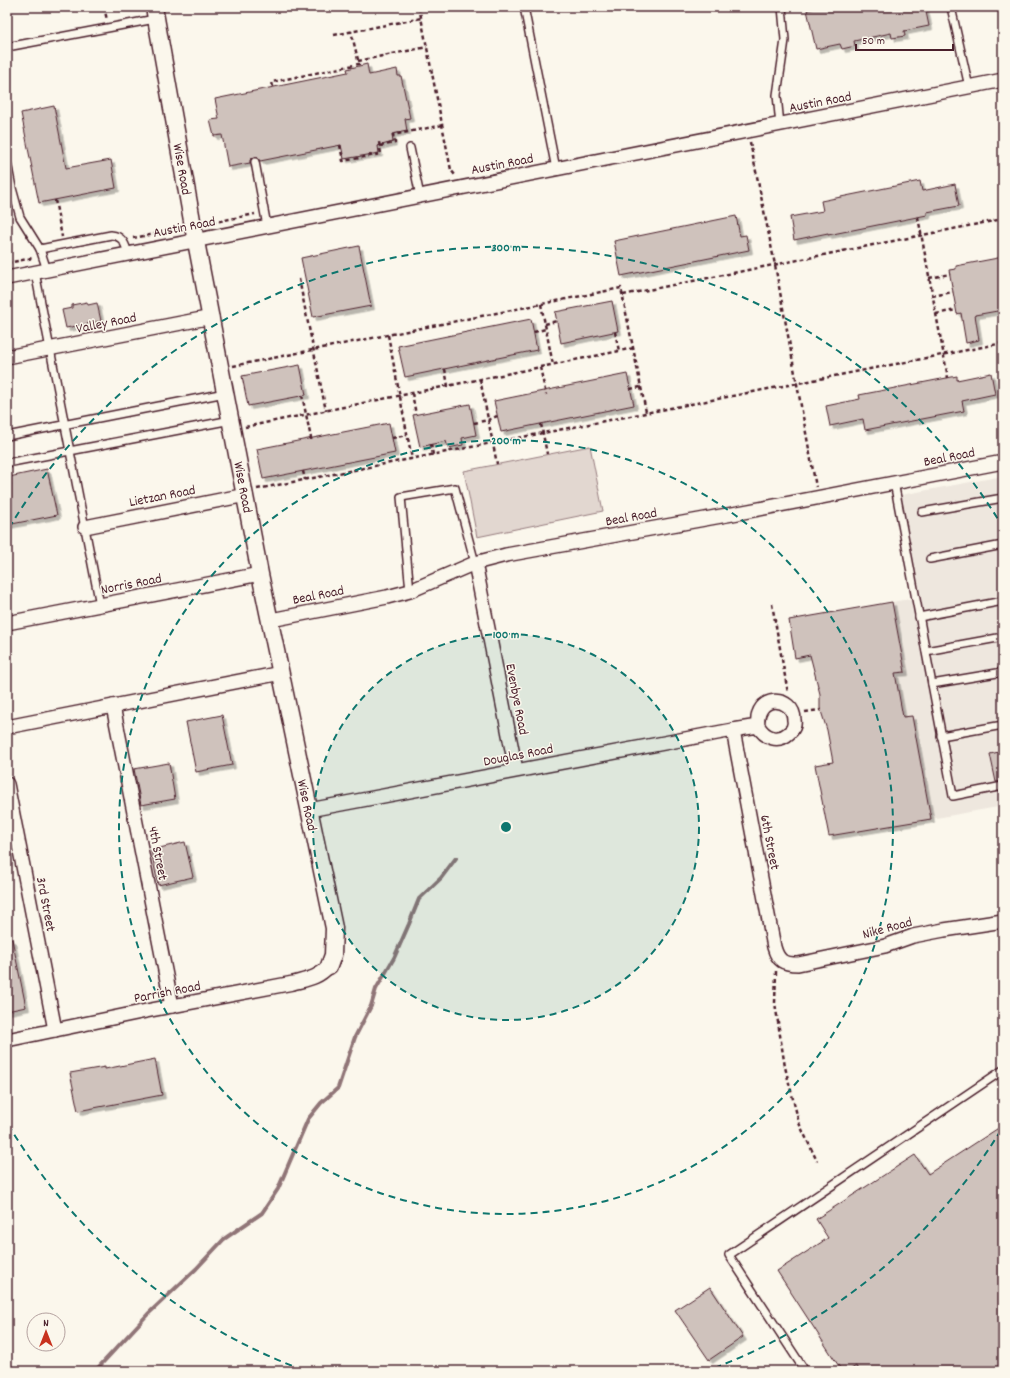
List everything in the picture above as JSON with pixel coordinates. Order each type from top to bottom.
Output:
[{"type":"street","name":"Wise Road","points":[[155,13],[196,240],[212,317],[260,574],[271,620],[334,928],[333,956],[329,966]]},
{"type":"street","name":"Austin Road","points":[[7,278],[1003,80]]},
{"type":"street","name":"Valley Road","points":[[7,357],[212,317]]},
{"type":"street","name":"Beal Road","points":[[271,620],[410,591],[474,564],[506,555],[1003,462]]},
{"type":"street","name":"Lietzan Road","points":[[85,526],[245,493]]},
{"type":"street","name":"Evenbye Road","points":[[474,564],[516,770]]},
{"type":"street","name":"Norris Road","points":[[7,623],[260,574]]},
{"type":"street","points":[[7,727],[281,673]]},
{"type":"street","name":"4th Street","points":[[114,706],[172,1006]]},
{"type":"street","name":"Douglas Road","points":[[309,810],[516,770],[758,726]]},
{"type":"street","name":"6th Street","points":[[733,730],[778,957]]},
{"type":"street","name":"3rd Street","points":[[7,784],[55,1030]]},
{"type":"street","name":"Nike Road","points":[[778,957],[787,964],[798,964],[885,946],[913,936],[1003,921]]},
{"type":"street","name":"Parrish Road","points":[[7,1040],[293,983],[314,977],[322,973],[329,966]]},
{"type":"lane","points":[[524,7],[556,169]]},
{"type":"lane","points":[[780,125],[777,95],[785,40],[782,7]]},
{"type":"lane","points":[[950,7],[969,87]]},
{"type":"lane","points":[[7,47],[155,13]]},
{"type":"lane","points":[[410,148],[420,196]]},
{"type":"lane","points":[[7,162],[20,217],[40,249],[50,349],[100,605]]},
{"type":"lane","points":[[255,162],[267,226]]},
{"type":"lane","points":[[40,249],[117,236],[123,240],[128,254]]},
{"type":"lane","points":[[7,436],[225,393]]},
{"type":"lane","points":[[7,463],[70,451],[232,425]]},
{"type":"lane","points":[[894,482],[953,796],[1003,786]]},
{"type":"lane","points":[[410,591],[401,497],[455,488],[474,564]]},
{"type":"lane","points":[[922,512],[1003,498]]},
{"type":"lane","points":[[930,558],[1003,545]]},
{"type":"lane","points":[[919,617],[1003,601]]},
{"type":"lane","points":[[926,651],[1003,637]]},
{"type":"lane","points":[[932,684],[1003,672]]},
{"type":"lane","points":[[941,736],[1003,725]]},
{"type":"lane","points":[[805,1371],[729,1255],[1003,1070]]},
{"type":"path","points":[[419,7],[451,170],[455,173],[455,175]]},
{"type":"path","points":[[334,35],[422,18]]},
{"type":"path","points":[[273,87],[272,82],[359,64],[352,31]]},
{"type":"path","points":[[358,61],[427,47]]},
{"type":"path","points":[[380,146],[395,143],[393,135],[442,125]]},
{"type":"path","points":[[747,131],[818,497]]},
{"type":"path","points":[[340,145],[343,161],[381,154],[379,142]]},
{"type":"path","points":[[55,200],[62,237]]},
{"type":"path","points":[[918,217],[948,378]]},
{"type":"path","points":[[623,295],[1003,219]]},
{"type":"path","points":[[929,278],[950,274]]},
{"type":"path","points":[[300,279],[326,410]]},
{"type":"path","points":[[221,368],[621,288],[646,412]]},
{"type":"path","points":[[932,296],[953,292]]},
{"type":"path","points":[[541,304],[553,365]]},
{"type":"path","points":[[936,314],[956,310]]},
{"type":"path","points":[[545,324],[556,321]]},
{"type":"path","points":[[534,332],[546,329]]},
{"type":"path","points":[[615,332],[619,351]]},
{"type":"path","points":[[388,335],[412,459]]},
{"type":"path","points":[[245,493],[646,412],[1003,343]]},
{"type":"path","points":[[232,425],[306,415],[634,348]]},
{"type":"path","points":[[540,367],[546,396]]},
{"type":"path","points":[[445,369],[448,386]]},
{"type":"path","points":[[480,379],[496,464]]},
{"type":"path","points":[[630,390],[641,387]]},
{"type":"path","points":[[412,393],[416,415]]},
{"type":"path","points":[[302,396],[312,443]]},
{"type":"path","points":[[474,423],[488,420],[497,416]]},
{"type":"path","points":[[541,424],[547,454]]},
{"type":"path","points":[[392,438],[408,435]]},
{"type":"path","points":[[431,444],[433,455]]},
{"type":"path","points":[[303,471],[305,480]]},
{"type":"path","points":[[772,604],[788,695]]},
{"type":"path","points":[[800,713],[820,710]]},
{"type":"path","points":[[778,957],[775,1003],[784,1066],[799,1123],[817,1161]]},
{"type":"shaded area","points":[[590,446],[603,511],[477,537],[464,471]]},
{"type":"shaded area","points":[[1003,476],[1003,806],[931,819],[912,716],[903,717],[895,673],[905,671],[892,602],[920,597],[901,495]]},
{"type":"building","points":[[821,7],[925,7],[929,26],[904,31],[905,36],[892,38],[891,33],[854,41],[855,46],[842,49],[840,44],[816,49],[807,10]]},
{"type":"building","points":[[367,64],[369,75],[397,69],[398,76],[401,76],[410,118],[405,119],[407,131],[392,134],[393,142],[378,146],[379,153],[344,159],[341,145],[260,161],[257,157],[254,157],[250,160],[250,163],[228,167],[222,135],[214,136],[210,120],[219,119],[215,99],[348,72],[347,69]]},
{"type":"building","points":[[54,106],[66,168],[111,160],[116,188],[39,203],[21,113]]},
{"type":"building","points":[[920,181],[922,191],[955,184],[959,206],[927,212],[927,215],[828,235],[828,233],[794,240],[790,217],[823,211],[821,201]]},
{"type":"building","points":[[736,216],[740,236],[746,235],[749,250],[621,276],[614,241]]},
{"type":"building","points":[[359,246],[371,306],[313,317],[301,258]]},
{"type":"building","points":[[1003,257],[1003,310],[975,315],[979,340],[966,343],[961,313],[957,314],[949,270],[956,269],[956,266]]},
{"type":"building","points":[[612,301],[618,331],[561,343],[555,312]]},
{"type":"building","points":[[87,302],[88,305],[97,303],[101,321],[66,328],[62,310],[72,308],[72,305]]},
{"type":"building","points":[[531,319],[537,350],[405,377],[398,346]]},
{"type":"building","points":[[300,365],[306,395],[248,406],[242,376]]},
{"type":"building","points":[[991,373],[995,394],[962,401],[964,411],[865,430],[863,419],[830,426],[826,406],[860,399],[859,395],[957,376],[957,380]]},
{"type":"building","points":[[627,374],[634,405],[501,432],[494,401]]},
{"type":"building","points":[[470,404],[476,435],[462,438],[463,445],[448,448],[446,441],[420,447],[413,415]]},
{"type":"building","points":[[389,423],[395,453],[263,479],[257,449]]},
{"type":"building","points":[[47,469],[57,515],[7,525],[7,486],[11,485],[9,477]]},
{"type":"building","points":[[892,602],[905,672],[895,673],[903,717],[912,716],[931,819],[829,836],[815,765],[833,762],[827,730],[820,708],[820,694],[810,655],[795,658],[789,620]]},
{"type":"building","points":[[222,715],[232,765],[196,772],[186,722]]},
{"type":"building","points":[[1003,751],[1003,781],[996,782],[990,754]]},
{"type":"building","points":[[169,763],[175,799],[141,805],[134,769]]},
{"type":"building","points":[[185,842],[193,877],[158,885],[151,850]]},
{"type":"building","points":[[7,939],[12,939],[26,1007],[7,1011]]},
{"type":"building","points":[[155,1059],[162,1095],[78,1111],[70,1073],[105,1067],[105,1069]]},
{"type":"building","points":[[1003,1125],[1003,1371],[859,1371],[856,1366],[848,1371],[842,1371],[777,1271],[828,1238],[816,1219],[915,1155],[928,1174]]},
{"type":"building","points":[[710,1287],[743,1337],[709,1360],[675,1310]]},
{"type":"waterway","points":[[95,1371],[148,1314],[196,1269],[224,1239],[262,1213],[278,1189],[308,1119],[321,1103],[338,1088],[355,1037],[371,1006],[376,989],[394,958],[419,899],[441,878],[456,858]]}]
